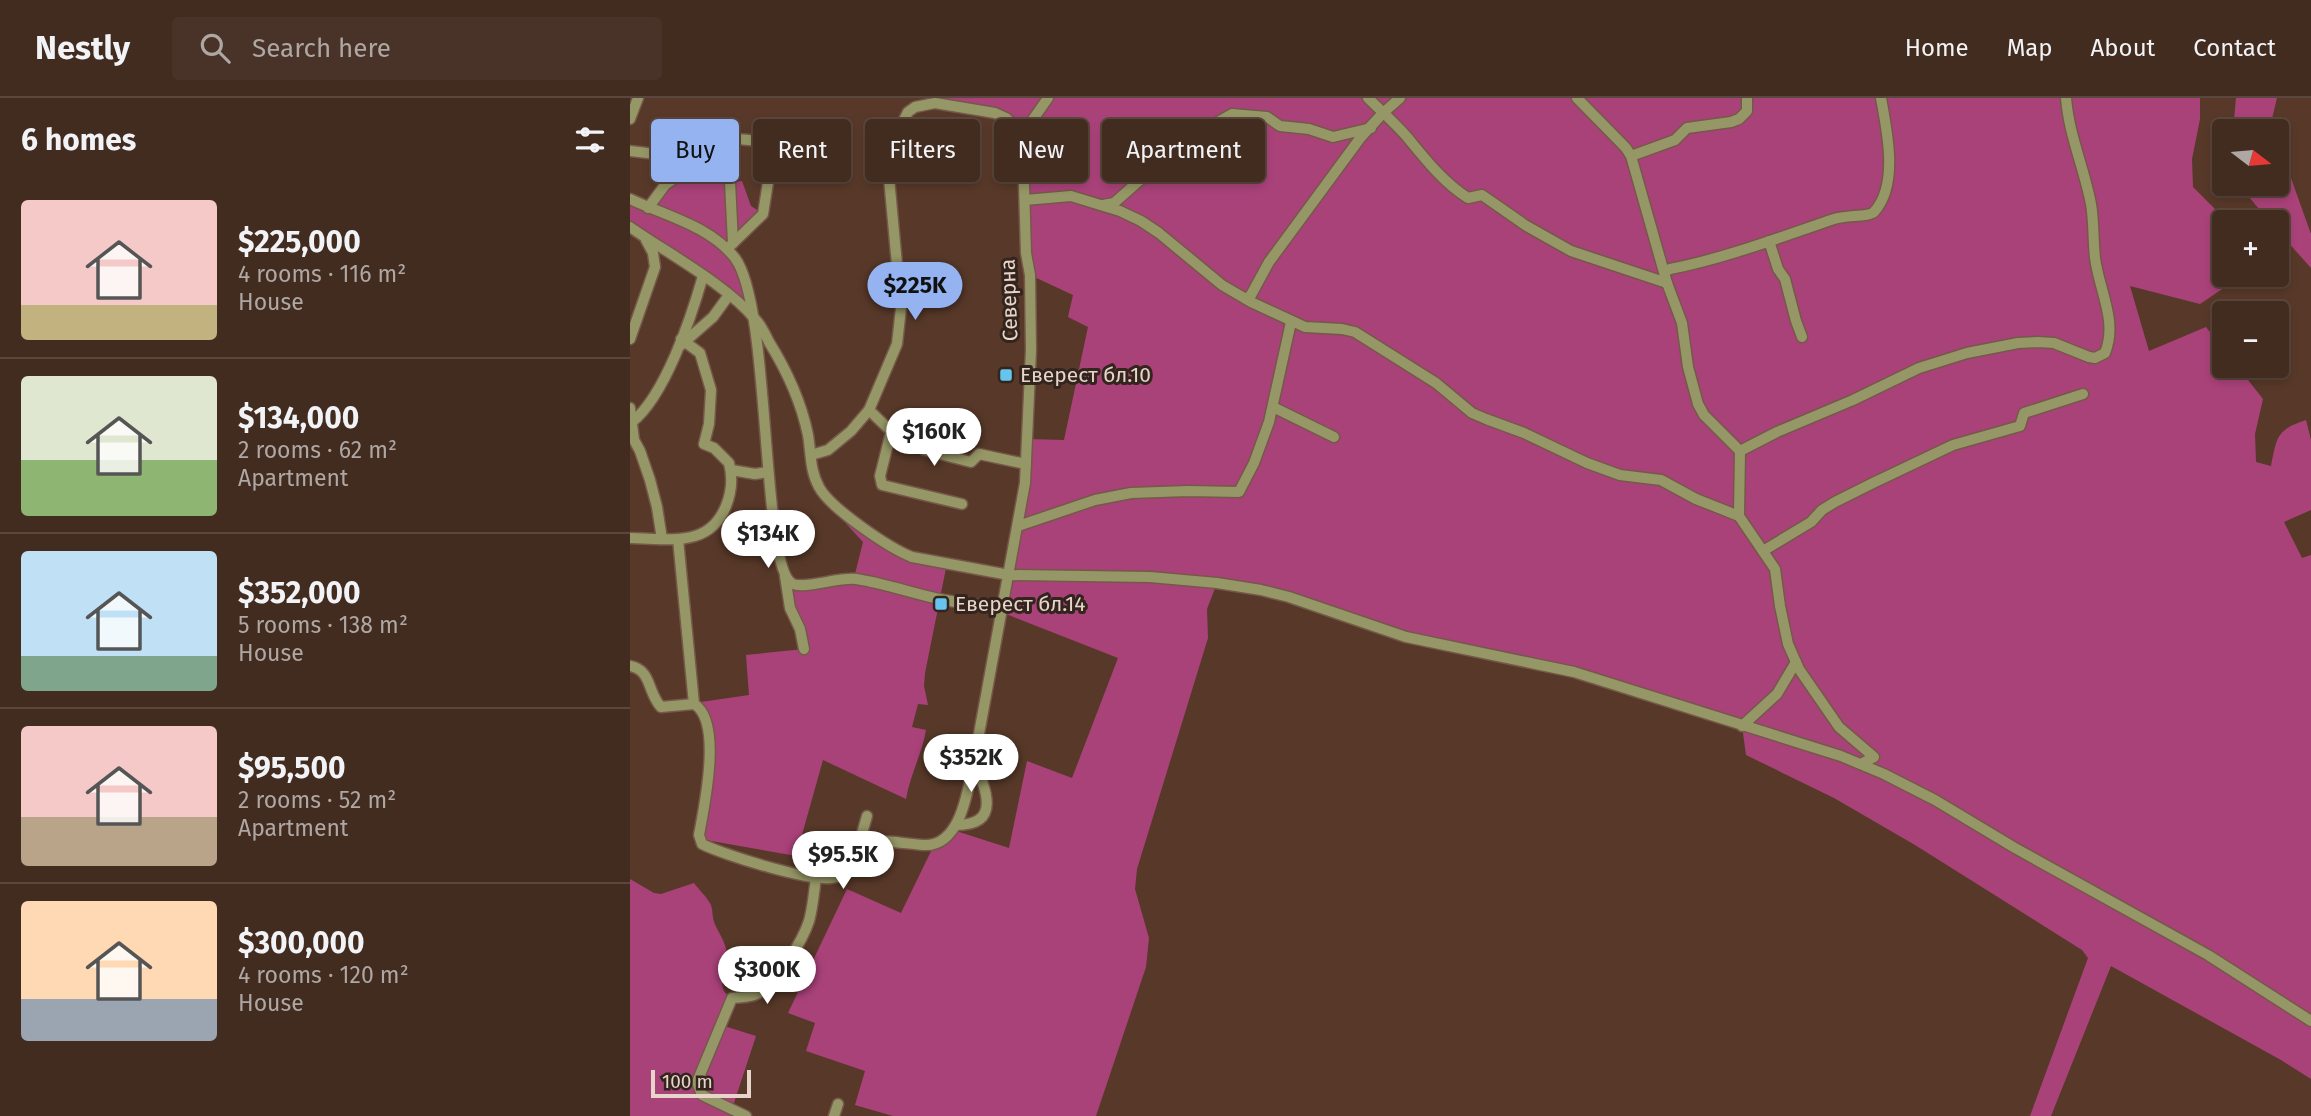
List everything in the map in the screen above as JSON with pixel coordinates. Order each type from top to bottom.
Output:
[{"type":"street","points":[[630,118],[638,98]]},
{"type":"street","points":[[1033,119],[1048,98]]},
{"type":"street","points":[[1368,98],[1424,159],[1468,198],[1482,195],[1525,225],[1571,251],[1667,283]]},
{"type":"street","points":[[1246,299],[1251,295],[1269,262],[1362,137],[1400,98]]},
{"type":"street","points":[[1577,98],[1631,156],[1667,283],[1682,323],[1686,359],[1698,404],[1704,415],[1740,452],[1739,516]]},
{"type":"street","points":[[1631,156],[1675,140],[1687,128],[1739,119],[1747,111],[1747,98]]},
{"type":"street","points":[[1665,272],[1846,215],[1867,217],[1873,213],[1885,197],[1890,174],[1881,98]]},
{"type":"street","points":[[1740,452],[1777,432],[1919,368],[1967,353],[2038,342],[2054,343],[2089,358],[2105,353],[2110,331],[2108,312],[2095,259],[2091,204],[2070,128],[2066,98]]},
{"type":"street","points":[[811,456],[828,450],[851,431],[869,410],[897,344],[901,308],[888,167],[898,132],[908,112],[923,100],[995,113],[1004,119]]},
{"type":"street","points":[[1102,205],[1114,203],[1140,180],[1161,167],[1184,141],[1232,114],[1267,117],[1280,126],[1309,129],[1333,136],[1371,128]]},
{"type":"street","points":[[630,151],[651,153]]},
{"type":"street","points":[[648,208],[670,182]]},
{"type":"street","points":[[729,182],[730,246],[744,273],[755,319],[768,472],[790,608],[800,629],[804,649]]},
{"type":"street","points":[[730,246],[763,214],[768,182]]},
{"type":"street","name":"Северна","points":[[956,824],[966,799],[974,761],[1026,483],[1031,350],[1024,182]]},
{"type":"street","points":[[1025,200],[1071,196],[1141,221],[1222,285],[1246,299],[1305,327],[1342,328],[1354,332],[1436,383],[1472,413],[1620,475],[1661,480],[1696,499],[1739,516],[1775,569],[1784,632],[1795,668],[1839,727],[1874,757],[1861,764]]},
{"type":"street","points":[[630,199],[730,246]]},
{"type":"street","points":[[630,227],[729,295],[755,319],[798,397],[814,476],[820,489],[873,534],[900,552],[912,557],[1009,575],[1150,577],[1261,590],[1406,637],[1574,672],[1861,764],[1935,800],[2208,955],[2311,1021]]},
{"type":"street","points":[[630,339],[655,267],[653,253],[645,237]]},
{"type":"street","points":[[1769,241],[1778,268],[1785,279],[1802,337]]},
{"type":"street","points":[[632,422],[652,402],[681,343],[703,276]]},
{"type":"street","points":[[681,343],[713,317],[729,295]]},
{"type":"street","points":[[1018,526],[1095,500],[1131,493],[1237,493],[1242,490],[1273,407],[1292,322]]},
{"type":"street","points":[[630,538],[678,539],[696,536],[722,515],[731,492],[731,470],[723,456],[704,444],[709,424],[711,390],[700,352],[681,343]]},
{"type":"street","points":[[1763,551],[1811,523],[1822,510],[1850,494],[1953,445],[2020,426],[2024,413],[2083,394]]},
{"type":"street","points":[[1273,407],[1334,437]]},
{"type":"street","points":[[630,408],[632,440],[650,480],[662,539]]},
{"type":"street","points":[[869,410],[891,432],[920,443],[924,450],[971,462],[979,454],[1026,464]]},
{"type":"street","points":[[891,432],[880,475],[882,485],[962,504]]},
{"type":"street","points":[[731,470],[755,474],[768,472]]},
{"type":"street","points":[[678,539],[694,704]]},
{"type":"street","points":[[785,576],[791,583],[802,585],[826,580],[854,579],[940,599],[1002,608]]},
{"type":"street","points":[[630,666],[643,671],[652,696],[662,706],[694,704],[705,717],[709,730],[709,752],[699,835],[702,844],[718,852],[816,877],[830,878],[838,876],[865,844],[935,844],[944,839],[956,824],[969,824],[985,813],[988,804],[986,791],[974,761]]},
{"type":"street","points":[[1742,726],[1777,694],[1795,668]]},
{"type":"street","points":[[857,852],[867,816]]},
{"type":"street","points":[[746,1116],[702,1095],[697,1082],[732,998],[749,997],[767,988],[794,953],[808,924],[816,877]]},
{"type":"street","points":[[834,1116],[838,1104]]},
{"type":"shaded area","points":[[928,98],[2200,98],[2200,119],[2192,159],[2193,187],[2216,210],[2212,210],[2212,287],[2225,287],[2200,304],[2130,286],[2149,351],[2206,327],[2212,335],[2212,378],[2246,378],[2263,399],[2255,434],[2256,462],[2271,466],[2277,441],[2283,431],[2306,420],[2311,440],[2311,510],[2284,522],[2302,558],[2311,555],[2311,1079],[2111,966],[2051,1116],[2030,1116],[2088,958],[2082,950],[1915,845],[1834,798],[1746,755],[1742,726],[1603,680],[1464,650],[1344,615],[1217,583],[1207,609],[1208,638],[1137,869],[1135,889],[1149,938],[1146,967],[1096,1116],[893,1116],[855,1105],[865,1071],[806,1051],[815,1023],[788,1013],[847,889],[901,913],[935,843],[953,830],[1009,848],[1027,761],[1072,778],[1118,658],[1001,612],[1009,575],[1027,439],[1064,440],[1088,327],[1068,317],[1073,295],[1030,275],[1023,182],[1088,182],[1088,119],[1007,119],[923,104]]},
{"type":"shaded area","points":[[2236,98],[2277,98],[2272,119],[2234,119]]},
{"type":"shaded area","points":[[2289,173],[2311,234],[2311,268],[2289,243],[2289,210],[2260,210],[2248,196],[2289,196]]},
{"type":"shaded area","points":[[742,181],[751,206],[763,214],[727,249],[755,319],[630,227],[630,199],[648,208],[665,185],[671,182]]},
{"type":"shaded area","points":[[842,511],[900,552],[947,563],[925,673],[924,686],[928,705],[918,704],[912,727],[926,730],[906,799],[823,760],[796,856],[700,839],[709,730],[701,702],[749,695],[746,655],[804,649],[795,618],[791,583],[854,578],[863,542],[839,516]]},
{"type":"shaded area","points":[[630,879],[654,893],[661,894],[694,883],[711,905],[714,922],[727,953],[723,989],[732,998],[721,1025],[756,1036],[732,1109],[746,1116],[630,1116]]},
{"type":"place","name":"Еверест бл.10","points":[[1006,375]]},
{"type":"place","name":"Еверест бл.14","points":[[941,604]]}]
